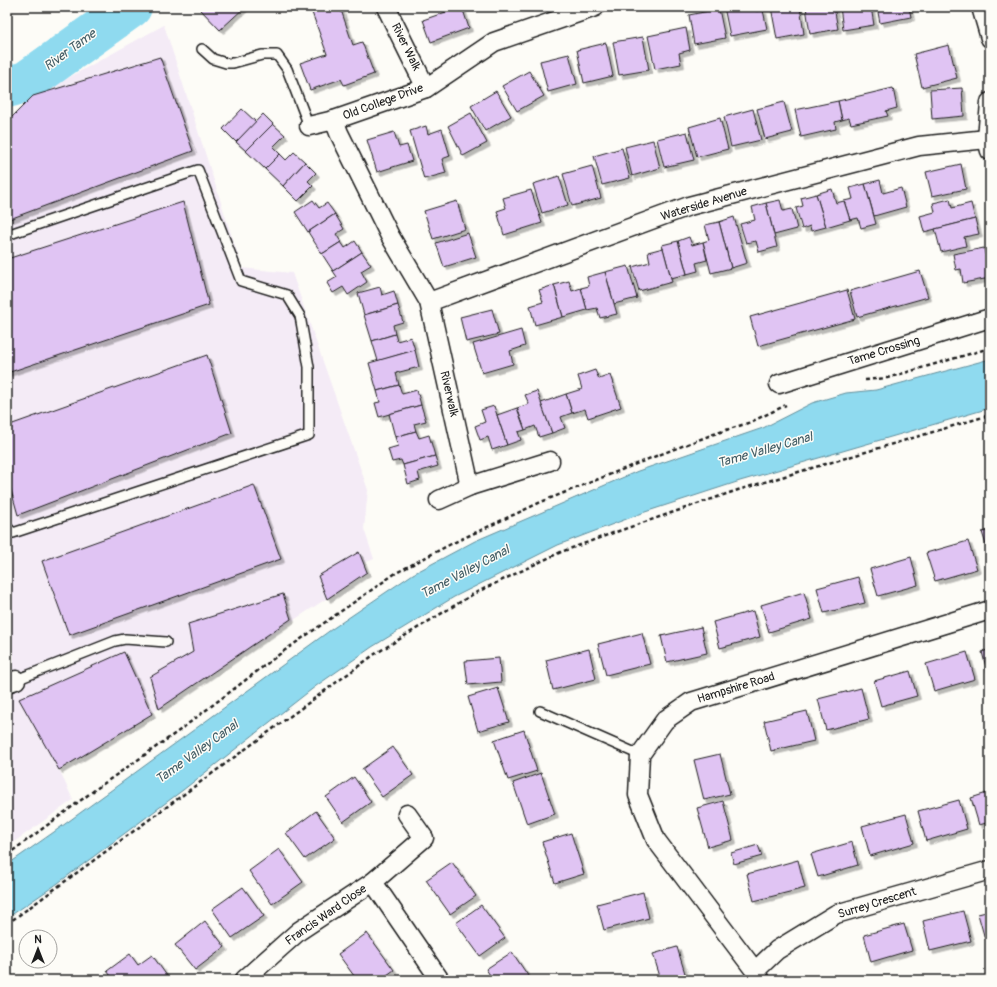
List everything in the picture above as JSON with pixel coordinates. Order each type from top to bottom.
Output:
[{"type":"street","name":"River Walk","points":[[386,7],[426,88]]},
{"type":"street","name":"Old College Drive","points":[[429,302],[390,236],[334,120],[426,88],[494,42],[595,7]]},
{"type":"street","points":[[981,7],[990,38]]},
{"type":"street","points":[[989,145],[990,102]]},
{"type":"street","points":[[309,126],[334,120]]},
{"type":"street","name":"Waterside Avenue","points":[[429,302],[690,206],[919,146],[989,145]]},
{"type":"street","name":"Riverwalk","points":[[429,302],[470,486]]},
{"type":"street","name":"Tame Crossing","points":[[778,384],[990,318]]},
{"type":"street","points":[[439,500],[470,486],[550,461]]},
{"type":"street","name":"Hampshire Road","points":[[640,755],[665,720],[691,702],[990,610]]},
{"type":"street","points":[[640,755],[638,796],[656,840],[758,975]]},
{"type":"street","name":"Francis Ward Close","points":[[244,980],[299,931],[373,882],[424,838],[407,814]]},
{"type":"street","name":"Surrey Crescent","points":[[758,975],[777,950],[836,914],[990,870]]},
{"type":"street","name":"Francis Ward Close","points":[[373,882],[440,980]]},
{"type":"lane","points":[[202,49],[213,59],[226,63],[233,63],[262,55],[277,55],[287,69],[309,126]]},
{"type":"lane","points":[[7,235],[198,170],[241,281],[287,295],[300,316],[309,366],[309,435],[13,533],[7,527]]},
{"type":"lane","points":[[11,681],[115,641],[125,639],[166,642]]},
{"type":"lane","points":[[540,711],[640,755]]},
{"type":"path","points":[[863,380],[887,378],[990,348]]},
{"type":"path","points":[[7,855],[96,789],[176,733],[281,653],[396,572],[451,544],[541,502],[656,456],[751,422],[786,404]]},
{"type":"path","points":[[7,924],[375,654],[475,593],[561,552],[613,533],[738,490],[990,415]]},
{"type":"shaded area","points":[[164,25],[242,268],[292,273],[368,490],[364,529],[374,559],[364,563],[367,572],[146,717],[59,769],[73,800],[7,847],[7,119],[9,120],[39,94]]},
{"type":"water","name":"Tame Valley Canal","points":[[990,359],[990,408],[740,481],[645,512],[558,545],[454,597],[372,647],[316,686],[183,790],[54,886],[7,918],[7,865],[332,629],[413,574],[475,541],[638,471],[763,428],[812,403],[846,393],[876,390]]},
{"type":"building","points":[[202,7],[245,7],[220,30],[200,9]]},
{"type":"building","points":[[310,7],[340,7],[353,45],[362,42],[374,74],[344,85],[341,79],[310,90],[300,63],[327,54]]},
{"type":"building","points":[[462,7],[469,28],[431,42],[423,20]]},
{"type":"building","points":[[724,7],[755,7],[756,11],[763,10],[767,29],[730,36]]},
{"type":"building","points":[[771,7],[800,7],[804,34],[777,39]]},
{"type":"building","points":[[806,7],[834,7],[838,29],[810,34]]},
{"type":"building","points":[[840,7],[871,7],[874,25],[843,30]]},
{"type":"building","points":[[877,7],[909,7],[911,17],[880,23]]},
{"type":"building","points":[[719,9],[725,38],[694,44],[689,15]]},
{"type":"building","points":[[686,28],[690,50],[679,53],[681,64],[655,69],[648,36]]},
{"type":"building","points":[[643,37],[649,70],[619,75],[613,42]]},
{"type":"building","points":[[606,43],[613,76],[584,83],[577,50]]},
{"type":"building","points":[[949,45],[957,78],[922,87],[914,54]]},
{"type":"building","points":[[569,54],[577,84],[548,92],[540,61]]},
{"type":"building","points":[[160,57],[193,151],[7,220],[7,119],[9,120],[33,96]]},
{"type":"building","points":[[529,71],[544,96],[517,111],[502,86]]},
{"type":"building","points":[[893,88],[897,108],[886,111],[888,116],[851,124],[849,118],[842,120],[838,101]]},
{"type":"building","points":[[962,88],[964,116],[932,119],[930,90]]},
{"type":"building","points":[[496,91],[511,116],[485,131],[471,106]]},
{"type":"building","points":[[838,101],[842,120],[835,122],[836,129],[801,137],[795,110]]},
{"type":"building","points":[[784,102],[792,132],[765,139],[757,109]]},
{"type":"building","points":[[242,109],[256,122],[236,142],[223,129]]},
{"type":"building","points":[[753,109],[761,140],[731,147],[724,117]]},
{"type":"building","points":[[471,113],[487,143],[463,156],[448,126]]},
{"type":"building","points":[[263,114],[273,124],[246,151],[236,142]]},
{"type":"building","points":[[720,118],[728,149],[697,157],[689,127]]},
{"type":"building","points":[[273,124],[285,135],[273,147],[280,154],[265,169],[246,151]]},
{"type":"building","points":[[426,126],[428,134],[442,129],[450,156],[442,159],[446,173],[424,179],[410,131]]},
{"type":"building","points":[[394,132],[399,147],[407,145],[412,161],[377,172],[367,140]]},
{"type":"building","points":[[687,132],[694,160],[664,167],[657,139]]},
{"type":"building","points":[[653,140],[660,168],[632,176],[625,147]]},
{"type":"building","points":[[622,148],[630,178],[602,185],[594,156]]},
{"type":"building","points":[[294,152],[305,162],[283,186],[265,169],[280,154],[286,160]]},
{"type":"building","points":[[305,162],[316,173],[308,181],[313,186],[298,201],[283,186]]},
{"type":"building","points":[[961,164],[966,189],[932,196],[926,172]]},
{"type":"building","points":[[592,166],[601,198],[572,206],[563,174]]},
{"type":"building","points":[[559,176],[568,205],[542,213],[533,184]]},
{"type":"building","points":[[880,180],[883,193],[901,188],[906,207],[874,216],[865,184]]},
{"type":"building","points":[[865,184],[876,224],[861,228],[858,218],[850,220],[844,201],[853,199],[850,188]]},
{"type":"building","points":[[832,189],[836,203],[844,201],[850,220],[826,227],[816,194]]},
{"type":"building","points":[[531,190],[542,223],[504,235],[497,211],[506,208],[503,198]]},
{"type":"building","points":[[816,194],[826,227],[811,231],[810,226],[802,229],[796,208],[803,206],[801,198]]},
{"type":"building","points":[[950,199],[952,208],[971,203],[975,219],[924,232],[920,216],[935,212],[933,203]]},
{"type":"building","points":[[313,200],[319,208],[327,203],[335,214],[308,232],[295,212]]},
{"type":"building","points":[[780,200],[783,211],[792,209],[797,229],[774,235],[766,203]]},
{"type":"building","points":[[457,201],[465,229],[433,239],[424,211]]},
{"type":"building","points":[[183,202],[209,305],[7,373],[7,259]]},
{"type":"building","points":[[766,203],[777,247],[759,252],[756,241],[746,243],[740,224],[755,220],[752,207]]},
{"type":"building","points":[[335,214],[344,229],[336,234],[341,242],[322,254],[308,232]]},
{"type":"building","points":[[734,217],[747,263],[731,268],[719,222]]},
{"type":"building","points":[[975,219],[979,234],[964,237],[966,246],[941,252],[935,229]]},
{"type":"building","points":[[719,222],[731,268],[711,273],[703,242],[709,240],[705,225]]},
{"type":"building","points":[[468,233],[476,257],[444,267],[436,243]]},
{"type":"building","points":[[689,237],[692,245],[703,242],[707,260],[696,263],[698,271],[687,274],[678,241]]},
{"type":"building","points":[[355,241],[362,252],[333,271],[322,254],[341,242],[345,248]]},
{"type":"building","points":[[678,241],[687,274],[671,278],[662,245]]},
{"type":"building","points":[[663,248],[672,282],[639,291],[632,267],[650,262],[648,252]]},
{"type":"building","points":[[984,248],[990,278],[963,283],[961,269],[956,270],[953,254]]},
{"type":"building","points":[[362,252],[371,265],[361,271],[367,282],[348,295],[343,287],[333,293],[327,283],[337,277],[333,271]]},
{"type":"building","points":[[628,266],[637,298],[614,304],[605,272]]},
{"type":"building","points":[[920,271],[928,297],[857,317],[850,291]]},
{"type":"building","points":[[605,272],[617,314],[600,318],[597,308],[587,310],[581,288],[589,286],[587,277]]},
{"type":"building","points":[[569,281],[572,291],[581,288],[587,310],[563,317],[554,285]]},
{"type":"building","points":[[554,285],[563,317],[535,325],[530,306],[543,302],[539,290]]},
{"type":"building","points":[[380,287],[382,295],[394,291],[398,305],[364,315],[358,293]]},
{"type":"building","points":[[847,290],[855,319],[758,346],[750,317]]},
{"type":"building","points":[[398,305],[403,322],[393,325],[395,334],[372,341],[364,315]]},
{"type":"building","points":[[492,309],[499,334],[466,342],[460,317]]},
{"type":"building","points":[[521,330],[525,346],[510,351],[513,364],[482,373],[473,344]]},
{"type":"building","points":[[395,334],[397,341],[411,337],[415,350],[378,361],[372,341]]},
{"type":"building","points":[[415,350],[419,367],[396,373],[399,385],[377,391],[369,363]]},
{"type":"building","points":[[207,355],[232,433],[18,515],[7,476],[7,426]]},
{"type":"building","points":[[595,370],[599,379],[610,375],[621,407],[588,418],[585,409],[572,413],[566,394],[582,389],[578,376]]},
{"type":"building","points":[[399,385],[402,394],[417,390],[421,405],[379,417],[375,403],[380,402],[377,391]]},
{"type":"building","points":[[537,391],[552,433],[539,437],[535,426],[525,430],[517,408],[529,404],[525,395]]},
{"type":"building","points":[[566,394],[572,413],[561,417],[565,428],[552,433],[541,403]]},
{"type":"building","points":[[421,405],[426,421],[414,424],[416,431],[395,437],[389,414]]},
{"type":"building","points":[[494,406],[507,445],[492,450],[488,437],[480,440],[475,426],[485,422],[481,410]]},
{"type":"building","points":[[517,408],[525,430],[518,432],[521,440],[507,445],[497,415]]},
{"type":"building","points":[[416,431],[419,438],[429,435],[435,456],[403,465],[401,460],[392,462],[388,449],[398,446],[395,437]]},
{"type":"building","points":[[435,456],[438,466],[418,472],[420,480],[408,484],[403,465]]},
{"type":"building","points":[[254,485],[281,559],[69,635],[42,561]]},
{"type":"building","points":[[990,530],[990,558],[982,532]]},
{"type":"building","points":[[968,541],[977,569],[935,581],[926,553]]},
{"type":"building","points":[[359,552],[367,572],[327,599],[318,576]]},
{"type":"building","points":[[911,557],[918,585],[878,596],[870,569]]},
{"type":"building","points":[[858,577],[865,603],[824,613],[817,588]]},
{"type":"building","points":[[804,592],[812,619],[769,632],[761,605]]},
{"type":"building","points":[[283,594],[291,619],[159,709],[150,677],[193,652],[188,624]]},
{"type":"building","points":[[753,611],[760,637],[720,648],[713,622]]},
{"type":"building","points":[[701,627],[707,653],[667,662],[661,636]]},
{"type":"building","points":[[642,633],[650,664],[606,675],[598,644]]},
{"type":"building","points":[[589,649],[596,679],[553,690],[546,660]]},
{"type":"building","points":[[990,649],[990,675],[988,675],[982,652]]},
{"type":"building","points":[[124,652],[152,714],[59,770],[19,699]]},
{"type":"building","points":[[967,652],[975,679],[934,691],[926,664]]},
{"type":"building","points":[[499,658],[501,682],[468,685],[465,661]]},
{"type":"building","points":[[910,671],[917,696],[881,706],[874,681]]},
{"type":"building","points":[[498,688],[509,722],[478,731],[468,697]]},
{"type":"building","points":[[861,688],[869,719],[826,730],[818,699]]},
{"type":"building","points":[[807,711],[814,741],[771,751],[764,721]]},
{"type":"building","points":[[524,730],[537,771],[508,780],[494,740]]},
{"type":"building","points":[[393,747],[413,775],[382,797],[362,769]]},
{"type":"building","points":[[720,754],[730,794],[704,800],[694,760]]},
{"type":"building","points":[[541,773],[555,814],[527,824],[513,783]]},
{"type":"building","points":[[354,777],[371,802],[343,822],[326,797]]},
{"type":"building","points":[[990,792],[990,822],[979,825],[971,798]]},
{"type":"building","points":[[959,800],[967,829],[926,841],[918,811]]},
{"type":"building","points":[[723,801],[733,840],[708,847],[697,808]]},
{"type":"building","points":[[316,811],[335,838],[305,859],[286,833]]},
{"type":"building","points":[[906,814],[914,843],[870,856],[862,826]]},
{"type":"building","points":[[571,833],[584,874],[555,883],[542,842]]},
{"type":"building","points":[[852,842],[858,865],[818,877],[811,854]]},
{"type":"building","points":[[758,845],[762,856],[734,864],[731,853]]},
{"type":"building","points":[[279,849],[303,882],[272,904],[249,871]]},
{"type":"building","points":[[798,860],[805,888],[754,901],[747,874]]},
{"type":"building","points":[[452,862],[476,896],[450,914],[426,880]]},
{"type":"building","points":[[243,887],[264,916],[232,938],[212,909]]},
{"type":"building","points":[[643,892],[649,918],[604,930],[597,904]]},
{"type":"building","points":[[481,905],[505,938],[480,956],[456,923]]},
{"type":"building","points":[[963,911],[971,941],[930,951],[923,921]]},
{"type":"building","points":[[990,911],[990,938],[985,939],[978,914]]},
{"type":"building","points":[[205,921],[225,947],[195,970],[175,945]]},
{"type":"building","points":[[904,924],[912,950],[871,962],[864,935]]},
{"type":"building","points":[[367,933],[394,970],[380,980],[357,980],[338,954]]},
{"type":"building","points":[[677,947],[687,980],[661,980],[653,954]]},
{"type":"building","points":[[512,952],[531,980],[493,980],[486,969]]},
{"type":"building","points":[[130,954],[138,965],[152,955],[170,980],[114,980],[107,971]]},
{"type":"waterway","name":"River Tame","points":[[7,87],[26,82],[131,7]]}]
